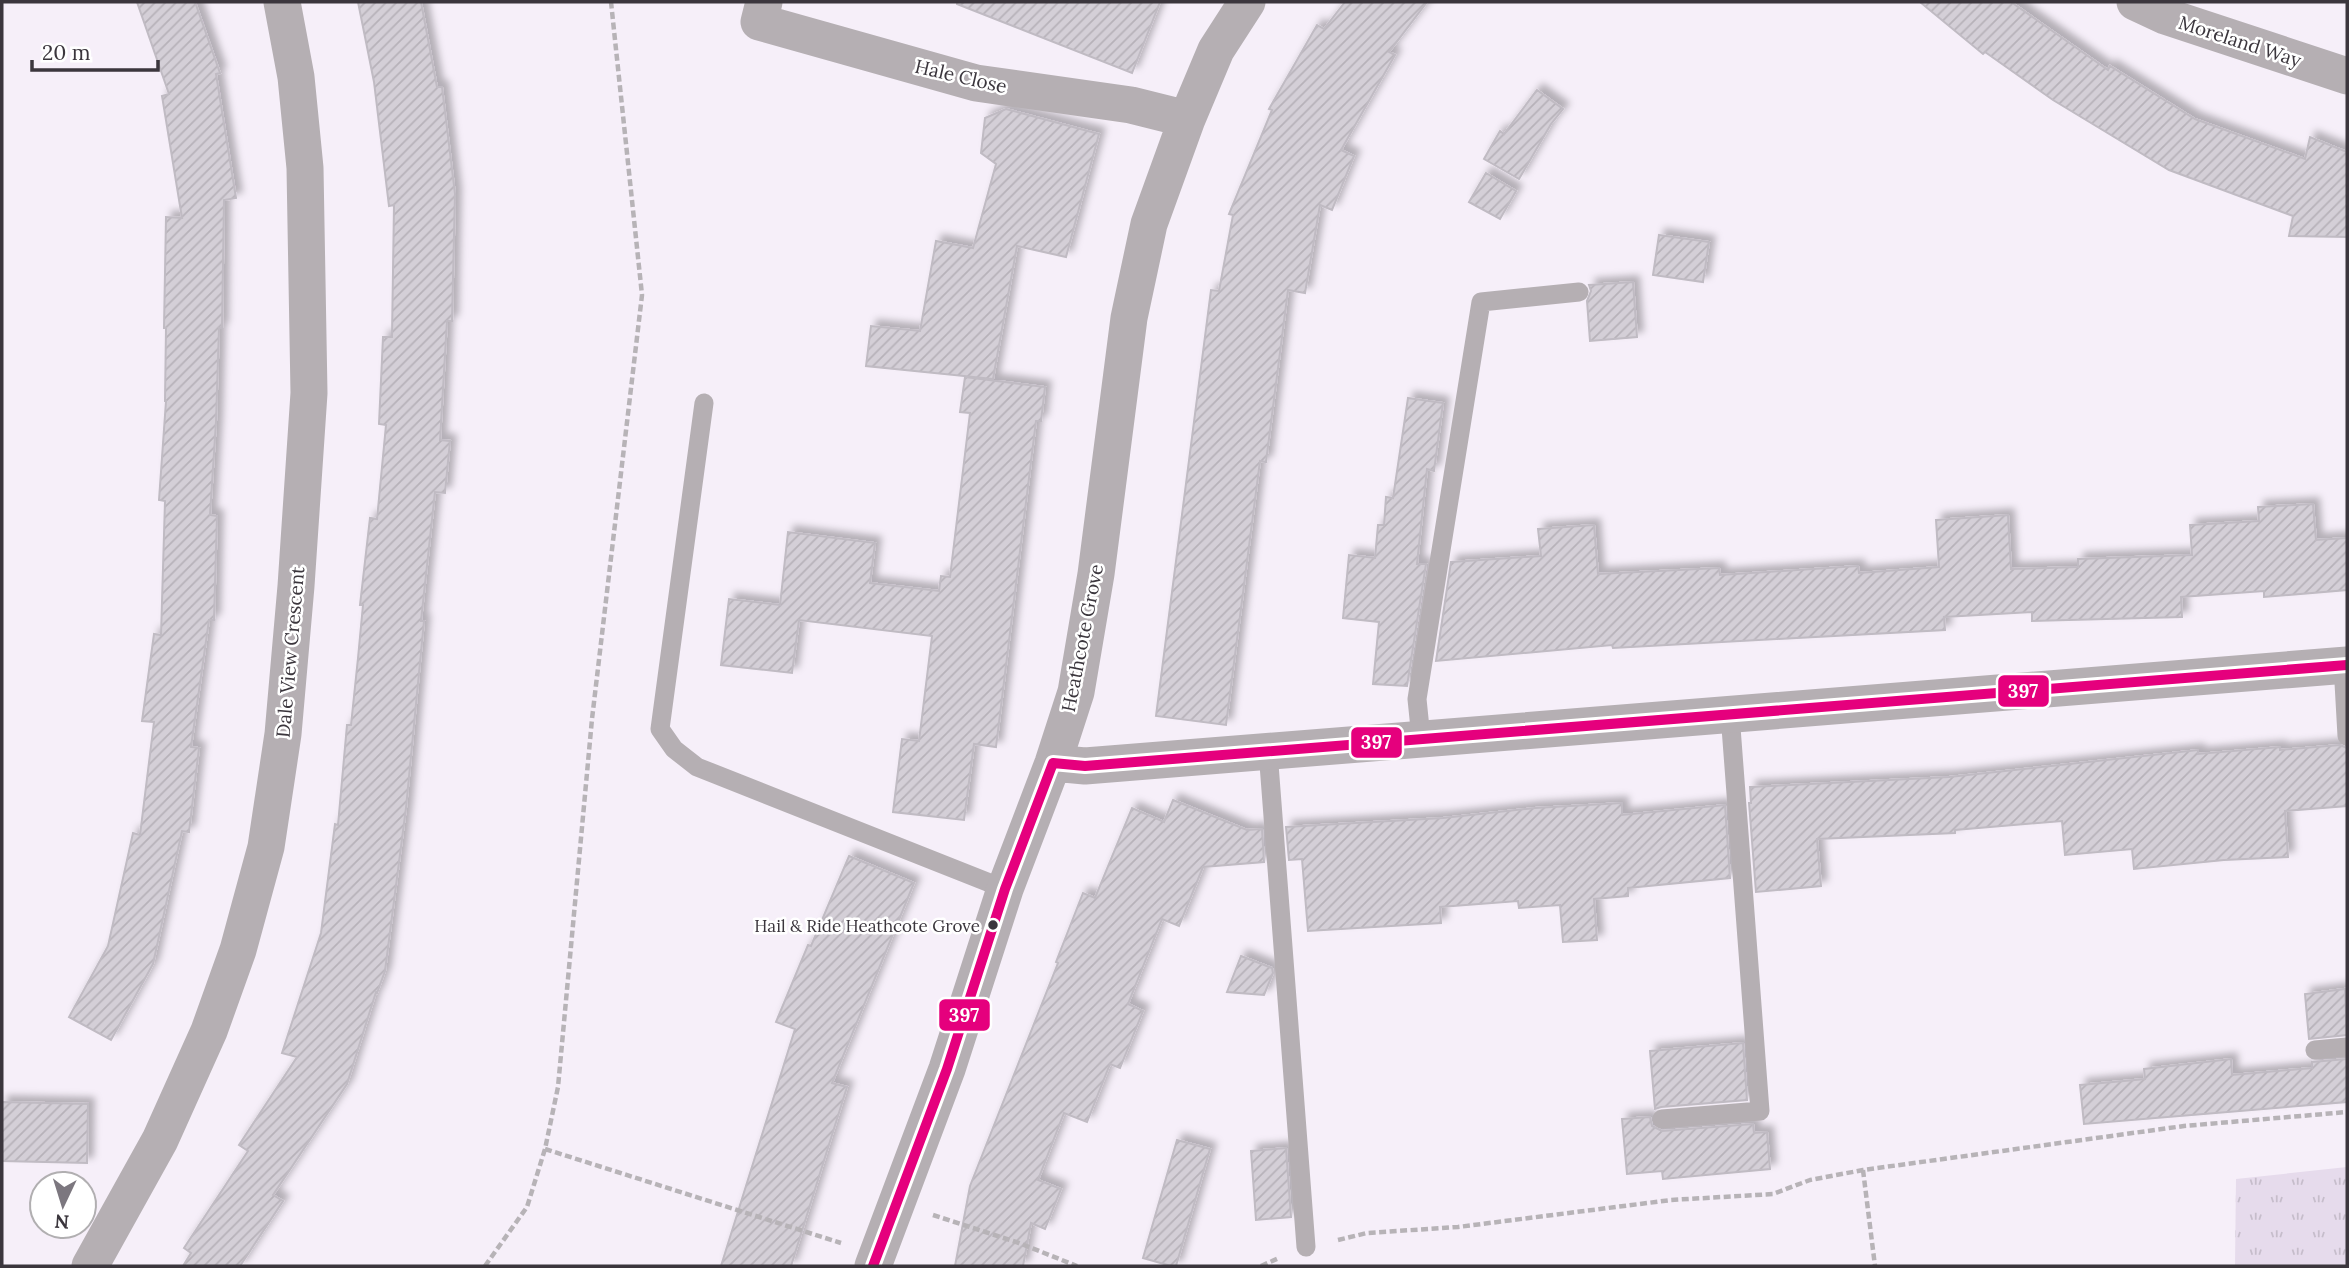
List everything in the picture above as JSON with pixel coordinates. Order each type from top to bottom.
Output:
[{"type":"street","name":"Dale View Crescent","points":[[90,1266],[160,1140],[214,1019],[238,950],[266,847],[284,734],[309,393],[305,168],[296,77],[282,2]]},
{"type":"street","name":"Hale Close","points":[[764,2],[759,22],[976,83],[1131,105],[1187,119]]},
{"type":"street","name":"Heathcote Grove","points":[[874,1260],[947,1069],[1005,889],[1053,763],[1076,692],[1096,574],[1129,318],[1149,224],[1187,119],[1216,50],[1247,2]]},
{"type":"street","name":"Moreland Way","points":[[2135,2],[2176,20],[2347,76]]},
{"type":"street","points":[[1053,763],[1085,765],[2345,665]]},
{"type":"lane","points":[[1421,738],[1417,699],[1481,302],[1579,292]]},
{"type":"lane","points":[[704,403],[660,729],[674,749],[696,767],[1005,889]]},
{"type":"lane","points":[[2345,665],[2347,736]]},
{"type":"lane","points":[[1662,1119],[1760,1111],[1730,714]]},
{"type":"lane","points":[[1268,751],[1306,1247]]},
{"type":"lane","points":[[2315,1050],[2347,1046]]},
{"type":"path","points":[[485,1266],[527,1208],[545,1149],[558,1087],[592,719],[642,295],[611,2]]},
{"type":"path","points":[[1306,1247],[1367,1233],[1458,1227],[1671,1200],[1773,1194],[1811,1181],[1863,1170],[2184,1126],[2347,1112]]},
{"type":"path","points":[[545,1149],[874,1260]]},
{"type":"path","points":[[1863,1170],[1875,1266]]},
{"type":"path","points":[[894,1204],[954,1220],[1019,1242],[1077,1266]]},
{"type":"green space","points":[[2347,1167],[2347,1266],[2235,1266],[2236,1179]]},
{"type":"building","points":[[137,2],[195,2],[220,73],[216,74],[236,198],[224,200],[222,328],[219,328],[210,515],[217,516],[214,620],[209,620],[191,747],[199,748],[189,832],[182,831],[153,964],[111,1040],[69,1017],[108,946],[133,833],[140,835],[154,722],[142,721],[154,634],[161,635],[165,501],[159,500],[166,401],[166,217],[182,218],[162,96],[169,94]]},
{"type":"building","points":[[358,2],[421,2],[437,87],[442,87],[455,194],[452,321],[447,321],[440,440],[450,441],[445,493],[435,492],[421,621],[424,621],[406,808],[385,971],[347,1084],[273,1195],[283,1201],[240,1266],[183,1266],[191,1253],[184,1248],[248,1151],[239,1145],[297,1057],[282,1053],[321,933],[335,824],[338,825],[347,725],[351,725],[358,658],[363,605],[360,605],[370,518],[377,519],[386,425],[379,424],[383,337],[392,337],[394,205],[389,206],[374,82]]},
{"type":"building","points":[[957,2],[1160,2],[1132,73]]},
{"type":"building","points":[[1345,2],[1427,2],[1389,52],[1395,55],[1341,150],[1354,156],[1332,210],[1320,205],[1305,293],[1288,290],[1266,462],[1260,461],[1226,725],[1156,716],[1211,290],[1219,291],[1233,215],[1229,214],[1272,110],[1269,109],[1317,25],[1324,29]]},
{"type":"building","points":[[1920,2],[2011,2],[2108,70],[2110,66],[2195,119],[2305,159],[2310,137],[2347,152],[2347,237],[2289,236],[2293,216],[2169,170],[2053,100],[1985,52],[1983,54]]},
{"type":"building","points":[[1537,90],[1563,109],[1551,124],[1519,179],[1484,159],[1500,131],[1504,134]]},
{"type":"building","points":[[1006,109],[1099,134],[1066,257],[1017,246],[993,379],[866,366],[871,326],[920,331],[936,241],[973,248],[996,164],[981,153],[985,118]]},
{"type":"building","points":[[1486,173],[1516,191],[1500,219],[1469,202]]},
{"type":"building","points":[[1659,235],[1709,242],[1703,282],[1653,275]]},
{"type":"building","points":[[1633,282],[1637,337],[1590,341],[1587,301],[1591,291],[1589,285]]},
{"type":"building","points":[[965,377],[1045,387],[1041,421],[1036,421],[996,747],[974,744],[964,820],[893,812],[902,739],[919,741],[932,636],[799,620],[792,673],[721,665],[729,599],[780,605],[788,532],[875,543],[870,583],[939,591],[941,576],[950,577],[970,413],[960,412]]},
{"type":"building","points":[[1408,398],[1443,403],[1434,471],[1427,469],[1417,564],[1426,564],[1407,686],[1373,684],[1379,622],[1343,618],[1349,555],[1375,558],[1378,525],[1384,525],[1386,497],[1393,498]]},
{"type":"building","points":[[2313,504],[2316,540],[2347,538],[2347,590],[2264,597],[2264,591],[2181,597],[2182,617],[2032,621],[2032,612],[1944,617],[1945,630],[1613,648],[1612,645],[1436,661],[1451,562],[1541,556],[1538,529],[1594,525],[1598,574],[1719,568],[1720,575],[1858,566],[1859,573],[1939,567],[1936,520],[2008,515],[2011,569],[2078,567],[2078,559],[2192,555],[2190,525],[2259,521],[2258,507]]},
{"type":"building","points":[[2340,745],[2347,748],[2347,806],[2285,811],[2288,857],[2134,869],[2132,849],[2065,855],[2062,821],[1955,830],[1955,833],[1817,839],[1821,886],[1756,892],[1750,787],[1949,777],[2198,750],[2198,754]]},
{"type":"building","points":[[1173,800],[1247,830],[1262,829],[1264,862],[1203,867],[1179,926],[1162,919],[1128,1004],[1143,1011],[1120,1068],[1110,1064],[1087,1122],[1064,1113],[1038,1180],[1061,1189],[1045,1229],[1031,1223],[1023,1266],[955,1266],[970,1186],[1083,893],[1095,898],[1132,808],[1164,822]]},
{"type":"building","points":[[1622,803],[1622,815],[1725,805],[1730,878],[1628,888],[1628,896],[1594,899],[1597,940],[1563,942],[1560,905],[1519,908],[1518,901],[1440,907],[1441,923],[1308,931],[1302,859],[1289,860],[1286,827],[1443,818],[1535,808]]},
{"type":"building","points":[[849,856],[914,883],[832,1083],[847,1087],[791,1266],[721,1266],[795,1029],[776,1022]]},
{"type":"building","points":[[1241,956],[1272,968],[1273,973],[1264,995],[1227,992]]},
{"type":"building","points":[[2345,989],[2347,1035],[2309,1039],[2305,994]]},
{"type":"building","points":[[1743,1043],[1747,1100],[1655,1109],[1650,1051]]},
{"type":"building","points":[[2231,1059],[2232,1075],[2312,1068],[2312,1062],[2347,1059],[2347,1102],[2084,1124],[2080,1085],[2145,1079],[2144,1069]]},
{"type":"building","points":[[2,1102],[88,1104],[87,1163],[2,1161]]},
{"type":"building","points":[[1650,1117],[1652,1126],[1662,1131],[1753,1124],[1754,1133],[1767,1132],[1770,1169],[1663,1179],[1662,1171],[1627,1174],[1622,1119]]},
{"type":"building","points":[[1177,1140],[1210,1149],[1176,1266],[1171,1266],[1143,1258]]},
{"type":"building","points":[[1286,1148],[1291,1217],[1256,1220],[1251,1151]]},
{"type":"transit line","name":"397","points":[[1053,763],[1085,766],[2347,665]]},
{"type":"transit line","name":"397","points":[[873,1266],[947,1069],[1005,889],[1053,763]]},
{"type":"place","name":"Hail & Ride Heathcote Grove","points":[[993,925]]}]
